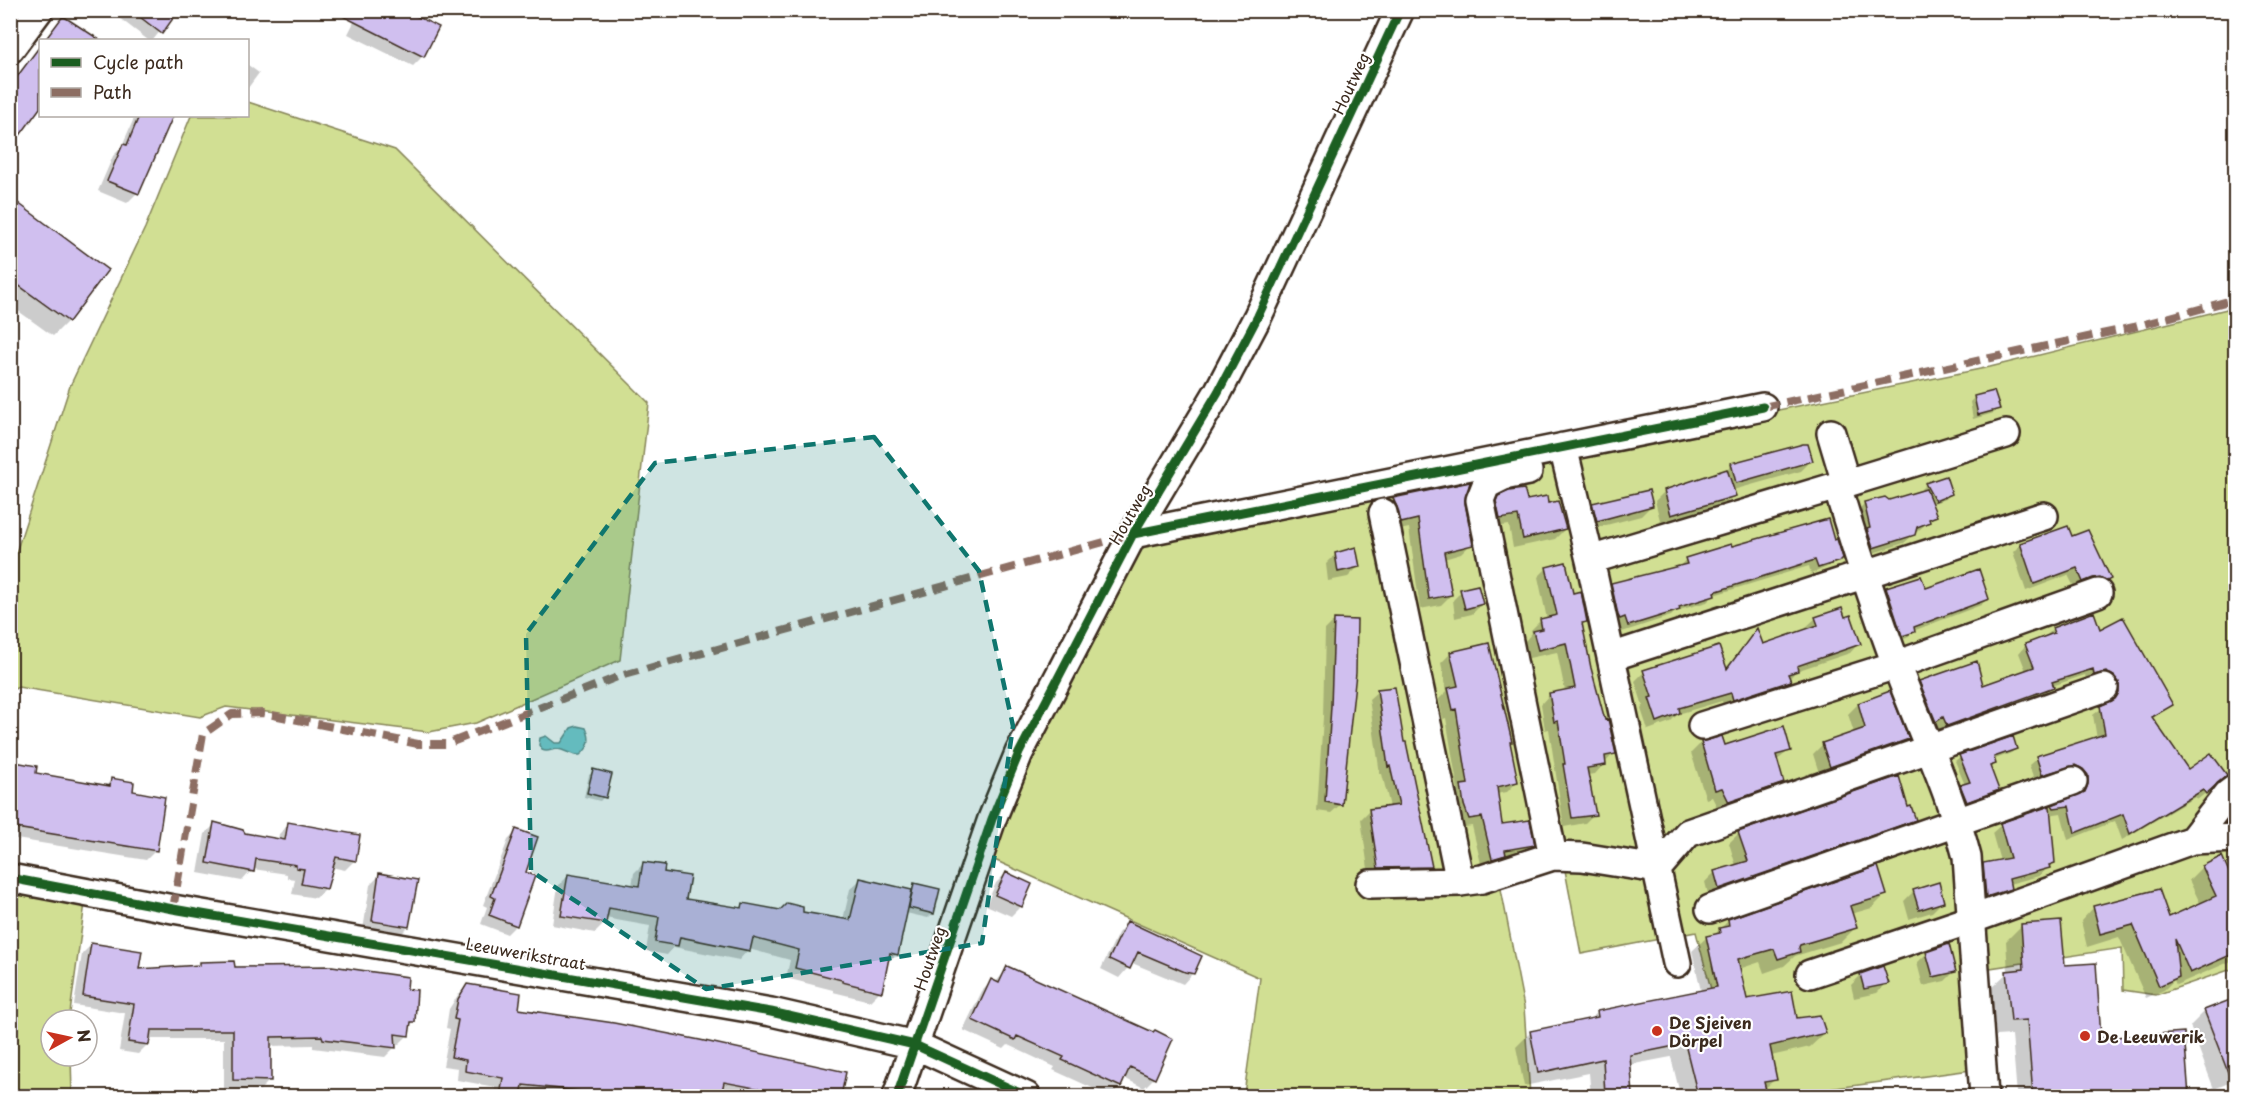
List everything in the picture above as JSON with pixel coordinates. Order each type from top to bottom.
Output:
[{"type":"street","points":[[10,49],[39,10]]},
{"type":"street","name":"Houtweg","points":[[897,1096],[1005,787],[1034,722],[1133,534],[1218,392],[1258,316],[1400,10]]},
{"type":"street","points":[[1133,534],[1565,456],[1763,407]]},
{"type":"street","points":[[1831,433],[1864,575],[1896,665],[1958,822],[1967,857],[1984,1096]]},
{"type":"street","points":[[1590,560],[2006,434]]},
{"type":"street","points":[[1565,456],[1590,560],[1677,963]]},
{"type":"street","points":[[1553,856],[1480,500],[1486,485],[1504,476],[1565,456]]},
{"type":"street","points":[[1383,513],[1460,882]]},
{"type":"street","points":[[1611,657],[2044,516]]},
{"type":"street","points":[[1702,726],[1896,665],[2098,594]]},
{"type":"street","points":[[1657,869],[1688,833],[2104,688]]},
{"type":"street","points":[[1710,909],[2073,781]]},
{"type":"street","points":[[2192,840],[2235,788]]},
{"type":"street","points":[[1810,974],[1973,919],[2192,840],[2235,838]]},
{"type":"street","points":[[1370,884],[1460,882],[1505,873],[1553,856],[1582,857],[1657,869]]},
{"type":"street","name":"Leeuwerikstraat","points":[[10,878],[173,909],[771,1012],[915,1045],[1026,1096]]},
{"type":"highlighted area","points":[[874,437],[979,571],[1013,726],[982,943],[706,989],[531,871],[526,634],[655,463]]},
{"type":"green space","points":[[249,102],[395,150],[649,403],[620,660],[476,723],[429,732],[226,707],[200,717],[18,687],[11,691],[11,568],[70,386],[145,228],[191,117],[249,117]]},
{"type":"green space","points":[[2235,307],[2235,968],[2156,995],[2123,990],[2122,948],[1984,969],[1993,1067],[1776,1096],[1739,1096],[1696,932],[1581,954],[1564,865],[1500,884],[1524,1007],[1530,1096],[1244,1094],[1260,978],[990,858],[1027,763],[1144,539],[1990,367]]},
{"type":"green space","points":[[10,890],[85,903],[71,1008],[39,1008],[39,1068],[71,1068],[72,1096],[11,1096]]},
{"type":"water","points":[[577,726],[586,728],[589,736],[588,746],[580,755],[558,749],[544,751],[539,745],[540,738],[546,736],[555,743],[561,743],[571,728]]},
{"type":"building","points":[[131,10],[179,10],[162,34]]},
{"type":"building","points":[[331,10],[404,10],[439,27],[424,57]]},
{"type":"building","points":[[63,16],[98,39],[46,39]]},
{"type":"building","points":[[39,47],[39,109],[10,149],[10,86]]},
{"type":"building","points":[[139,117],[173,117],[139,194],[107,181],[123,144],[127,145]]},
{"type":"building","points":[[10,197],[108,270],[69,322],[10,279]]},
{"type":"building","points":[[1994,391],[2000,409],[1978,415],[1974,396]]},
{"type":"building","points":[[1808,444],[1813,461],[1736,483],[1731,463]]},
{"type":"building","points":[[1727,469],[1736,496],[1671,515],[1664,490]]},
{"type":"building","points":[[1946,476],[1952,494],[1935,501],[1925,483]]},
{"type":"building","points":[[1470,482],[1465,503],[1473,545],[1444,552],[1452,595],[1429,599],[1418,519],[1401,523],[1393,498]]},
{"type":"building","points":[[1524,489],[1527,500],[1547,496],[1548,503],[1558,501],[1566,529],[1523,539],[1518,516],[1500,519],[1496,501],[1498,496],[1509,491]]},
{"type":"building","points":[[1926,489],[1937,516],[1929,519],[1930,522],[1917,527],[1915,535],[1873,548],[1867,529],[1870,528],[1864,502],[1885,497],[1889,500]]},
{"type":"building","points":[[1649,490],[1653,506],[1597,521],[1592,503]]},
{"type":"building","points":[[1828,519],[1834,540],[1837,539],[1843,558],[1840,561],[1818,568],[1815,560],[1714,592],[1715,596],[1679,607],[1680,610],[1628,626],[1625,617],[1620,619],[1618,615],[1611,583],[1687,564],[1685,558],[1731,544],[1732,546]]},
{"type":"building","points":[[2068,526],[2072,536],[2088,530],[2111,579],[2107,581],[2100,577],[2083,582],[2077,568],[2034,584],[2020,543]]},
{"type":"building","points":[[1356,547],[1360,567],[1338,572],[1335,553]]},
{"type":"building","points":[[1566,562],[1573,593],[1581,591],[1587,622],[1582,623],[1591,668],[1605,720],[1608,719],[1616,754],[1605,756],[1606,765],[1587,768],[1596,815],[1572,818],[1558,721],[1554,722],[1549,693],[1575,688],[1566,643],[1538,650],[1533,631],[1542,629],[1540,619],[1557,615],[1546,567]]},
{"type":"building","points":[[1979,569],[1989,599],[1914,627],[1915,632],[1902,636],[1886,587],[1921,576],[1926,588]]},
{"type":"building","points":[[1478,585],[1483,604],[1465,609],[1460,589]]},
{"type":"building","points":[[1842,608],[1845,617],[1851,615],[1861,644],[1797,666],[1798,671],[1788,674],[1791,681],[1733,700],[1731,693],[1679,708],[1680,713],[1657,722],[1643,670],[1719,646],[1727,669],[1757,628],[1763,644],[1818,625],[1815,617]]},
{"type":"building","points":[[2094,612],[2100,629],[2123,617],[2173,705],[2152,717],[2188,769],[2211,753],[2227,775],[2206,794],[2203,790],[2130,834],[2123,814],[2075,833],[2069,806],[2054,808],[2052,805],[2085,792],[2088,775],[2075,765],[2042,775],[2036,756],[2105,734],[2100,706],[2115,699],[2119,692],[2119,682],[2114,676],[2106,672],[2094,675],[2093,669],[2052,682],[2054,687],[1947,726],[1943,717],[1936,722],[1919,681],[1977,661],[1983,685],[2034,667],[2025,644],[2054,633],[2052,628]]},
{"type":"building","points":[[1334,619],[1357,620],[1356,673],[1342,805],[1325,802]]},
{"type":"building","points":[[1489,643],[1512,742],[1510,742],[1518,782],[1497,787],[1502,824],[1530,820],[1535,845],[1505,850],[1506,855],[1492,859],[1482,817],[1469,819],[1464,805],[1461,785],[1468,784],[1456,709],[1453,710],[1448,688],[1458,686],[1450,652]]},
{"type":"building","points":[[1395,687],[1404,742],[1406,742],[1432,867],[1378,868],[1369,809],[1399,805],[1390,766],[1388,767],[1377,689]]},
{"type":"building","points":[[1890,691],[1909,739],[1830,767],[1822,743],[1865,728],[1858,703]]},
{"type":"building","points":[[1784,726],[1791,751],[1776,755],[1784,783],[1729,802],[1722,788],[1715,790],[1701,742],[1722,736],[1725,745]]},
{"type":"building","points":[[2013,736],[2017,749],[1994,757],[1996,764],[1990,766],[1999,790],[1967,802],[1960,785],[1970,782],[1959,755]]},
{"type":"building","points":[[15,762],[37,766],[36,773],[110,786],[111,778],[134,782],[133,791],[165,797],[157,851],[10,827],[10,782]]},
{"type":"building","points":[[593,769],[612,774],[606,798],[587,793]]},
{"type":"building","points":[[1899,776],[1908,807],[1911,806],[1916,820],[1719,889],[1714,871],[1748,861],[1738,832]]},
{"type":"building","points":[[2050,806],[2055,863],[2049,865],[2050,868],[2009,879],[2011,889],[1986,897],[1983,863],[2010,858],[2000,823]]},
{"type":"building","points":[[214,822],[243,830],[245,833],[285,840],[288,822],[360,835],[356,861],[336,857],[327,889],[301,884],[304,869],[296,868],[296,865],[256,859],[254,872],[207,863]]},
{"type":"building","points":[[516,829],[538,837],[526,872],[535,876],[517,926],[489,915],[495,898],[491,896]]},
{"type":"building","points":[[2222,856],[2235,886],[2235,953],[2190,973],[2175,939],[2179,977],[2159,986],[2133,925],[2100,934],[2093,906],[2159,889],[2169,917],[2216,896],[2202,866]]},
{"type":"building","points":[[643,862],[665,865],[664,872],[690,876],[686,899],[742,908],[743,903],[780,910],[787,903],[803,907],[803,912],[850,920],[860,878],[912,890],[898,955],[890,953],[882,992],[795,968],[799,950],[753,938],[750,951],[680,937],[678,946],[655,942],[659,917],[609,908],[606,923],[561,916],[568,874],[639,886]]},
{"type":"building","points":[[1878,866],[1887,895],[1850,906],[1857,928],[1800,945],[1800,952],[1778,959],[1774,949],[1738,959],[1747,999],[1792,991],[1797,1018],[1820,1015],[1826,1033],[1770,1046],[1777,1080],[1764,1082],[1766,1090],[1731,1096],[1698,1096],[1685,1044],[1630,1055],[1633,1095],[1605,1096],[1603,1059],[1538,1073],[1530,1031],[1598,1017],[1597,1011],[1717,987],[1706,936],[1720,933],[1719,928],[1729,926],[1728,919]]},
{"type":"building","points":[[1006,872],[1032,884],[1022,907],[995,895]]},
{"type":"building","points":[[379,873],[418,880],[409,927],[372,921]]},
{"type":"building","points":[[1939,882],[1944,902],[1919,910],[1913,890]]},
{"type":"building","points":[[914,883],[940,889],[934,914],[909,908]]},
{"type":"building","points":[[1127,921],[1202,956],[1194,974],[1138,952],[1130,969],[1109,959]]},
{"type":"building","points":[[2061,921],[2065,965],[2096,963],[2101,1038],[2184,1032],[2189,1096],[2157,1096],[2156,1092],[2091,1096],[2033,1096],[2027,1020],[2011,1021],[2006,971],[2024,969],[2021,924]]},
{"type":"building","points":[[91,943],[142,951],[139,969],[200,965],[200,962],[234,961],[235,967],[332,966],[408,977],[407,989],[417,990],[415,1022],[411,1022],[409,1036],[395,1034],[396,1048],[323,1039],[322,1036],[271,1037],[271,1081],[233,1080],[233,1030],[151,1030],[149,1045],[128,1042],[134,1004],[83,996]]},
{"type":"building","points":[[1949,944],[1956,972],[1933,977],[1926,952]]},
{"type":"building","points":[[1007,966],[1173,1039],[1155,1079],[1130,1067],[1121,1087],[1062,1060],[1064,1057],[1017,1036],[1015,1040],[972,1020],[991,979],[999,983]]},
{"type":"building","points":[[1883,966],[1889,984],[1864,989],[1860,974]]},
{"type":"building","points":[[467,984],[521,993],[519,1009],[614,1023],[846,1072],[841,1096],[787,1096],[787,1094],[724,1082],[721,1096],[692,1091],[691,1096],[579,1096],[579,1091],[523,1085],[521,1096],[500,1096],[503,1078],[465,1071],[466,1060],[451,1057],[458,1020],[454,1019],[458,999]]},
{"type":"building","points":[[2235,998],[2235,1087],[2234,1088],[2204,1010]]},
{"type":"marked path","points":[[1763,407],[2134,327],[2236,299]]},
{"type":"marked path","points":[[173,909],[203,734],[232,714],[263,713],[418,744],[447,744],[620,676],[1133,534]]},
{"type":"cycle path","points":[[897,1096],[992,819],[1019,753],[1133,534],[1218,392],[1258,316],[1400,10]]},
{"type":"cycle path","points":[[1133,534],[1763,407]]},
{"type":"cycle path","points":[[10,878],[173,909],[771,1012],[915,1045],[1026,1096]]},
{"type":"place","name":"De Sjeiven Dörpel","points":[[1657,1031]]},
{"type":"place","name":"De Leeuwerik","points":[[2085,1036]]}]
